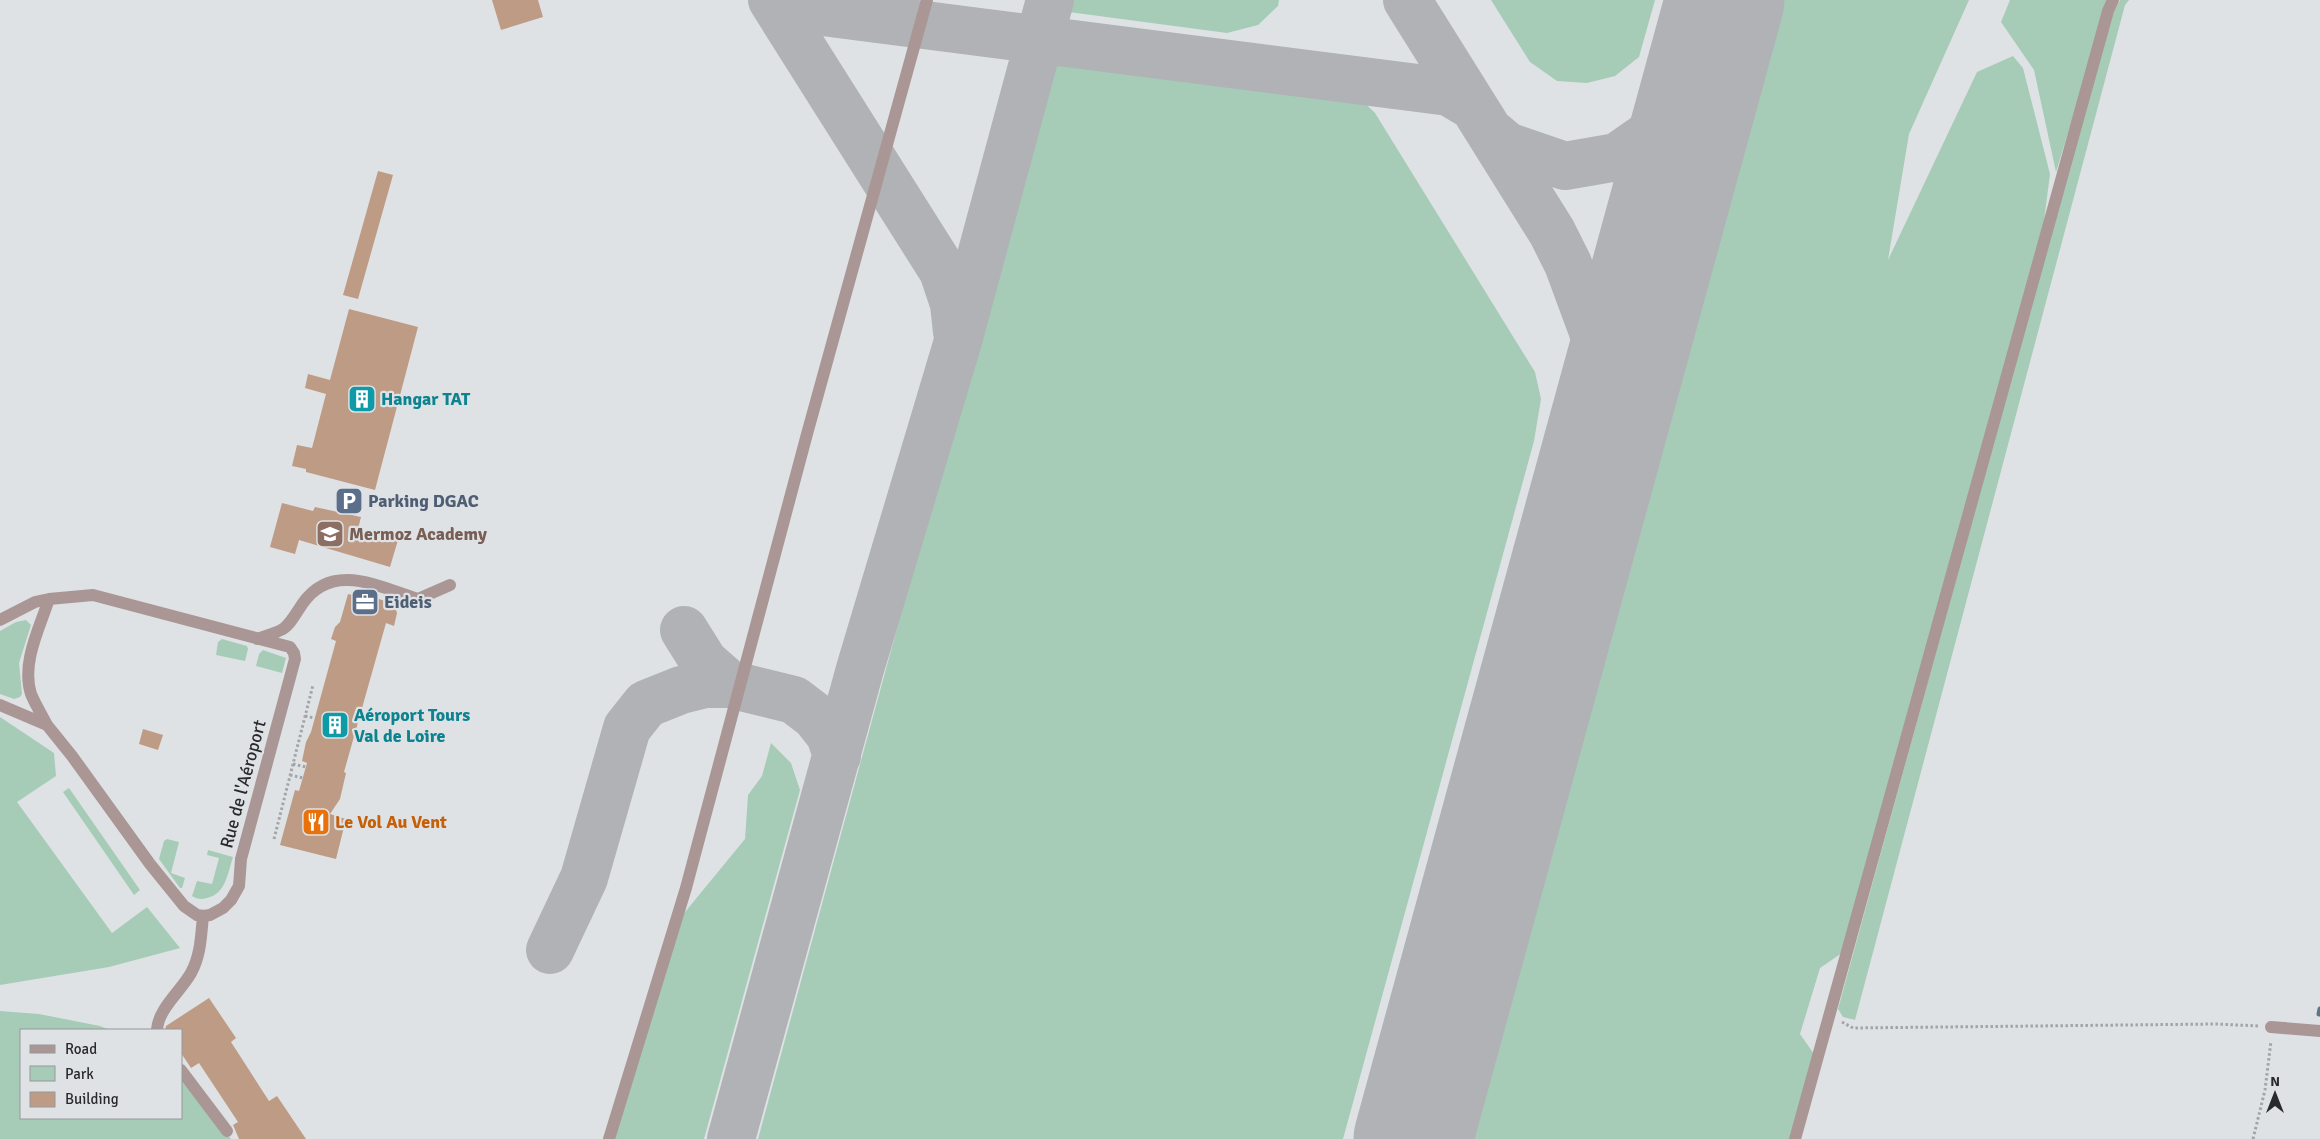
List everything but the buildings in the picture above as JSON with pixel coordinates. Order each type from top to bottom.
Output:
[{"type":"street","points":[[608,1139],[686,888],[807,434],[927,0]]},
{"type":"street","points":[[1795,1139],[2108,11],[2113,0]]},
{"type":"street","points":[[257,639],[281,631],[289,626],[308,598],[326,582],[339,579],[356,580],[418,599],[450,585]]},
{"type":"street","name":"Rue de l'Aéroport","points":[[0,620],[35,602],[49,599],[92,596],[290,647],[295,659],[241,859],[239,886],[231,900],[223,908],[210,915],[203,916]]},
{"type":"street","points":[[49,599],[32,649],[29,669],[31,694],[47,725],[72,756],[150,864],[184,906],[197,915],[203,916],[200,950],[191,972],[160,1018],[157,1029]]},
{"type":"street","points":[[0,705],[47,725]]},
{"type":"street","points":[[2271,1027],[2320,1031]]},
{"type":"street","points":[[182,1071],[227,1130]]},
{"type":"path","points":[[274,839],[313,685]]},
{"type":"path","points":[[305,716],[314,718]]},
{"type":"path","points":[[294,764],[306,767]]},
{"type":"path","points":[[290,775],[303,778]]},
{"type":"path","points":[[1829,1016],[1853,1028],[2216,1024],[2271,1027],[2268,1068],[2254,1139]]},
{"type":"green space","points":[[1064,0],[1279,0],[1278,6],[1258,25],[1227,33],[1061,11]]},
{"type":"green space","points":[[1491,0],[1655,0],[1639,57],[1615,76],[1587,83],[1557,81],[1530,62]]},
{"type":"green space","points":[[1779,0],[1969,0],[1909,134],[1888,260],[1977,72],[2013,56],[2023,68],[2050,174],[2044,221],[1842,953],[1820,968],[1800,1034],[1814,1054],[1789,1139],[1468,1139]]},
{"type":"green space","points":[[2010,0],[2109,0],[2056,172],[2034,70],[2001,22]]},
{"type":"green space","points":[[2120,0],[2129,0],[2125,5],[1855,1020],[1843,1017],[1838,1009],[2109,22]]},
{"type":"green space","points":[[1057,52],[1347,92],[1360,98],[1375,113],[1535,372],[1541,399],[1534,441],[1343,1139],[758,1139],[923,533],[1047,56]]},
{"type":"green space","points":[[26,620],[31,625],[19,663],[22,694],[14,699],[0,694],[0,631],[16,622]]},
{"type":"green space","points":[[222,639],[247,646],[245,661],[216,655],[218,642]]},
{"type":"green space","points":[[263,650],[286,658],[282,673],[256,666],[259,654]]},
{"type":"green space","points":[[0,717],[54,753],[56,776],[17,802],[112,933],[147,907],[180,948],[109,967],[0,985]]},
{"type":"green space","points":[[771,743],[791,763],[800,790],[704,1139],[612,1139],[667,934],[745,839],[748,795],[762,776]]},
{"type":"green space","points":[[69,788],[140,890],[134,895],[63,792]]},
{"type":"green space","points":[[167,839],[179,842],[171,873],[185,878],[182,888],[180,888],[159,859],[164,841]]},
{"type":"green space","points":[[208,850],[233,857],[228,876],[218,892],[205,899],[199,899],[192,896],[197,881],[212,884],[219,858],[207,855]]},
{"type":"green space","points":[[0,1011],[39,1014],[108,1029],[20,1029],[20,1119],[182,1119],[182,1077],[231,1139],[0,1139]]},
{"type":"waterway","points":[[2319,1014],[2320,1009]]},
{"type":"taxiway","points":[[772,0],[943,271],[954,304],[957,332]]},
{"type":"taxiway","points":[[785,0],[790,4],[815,11],[1449,92],[1471,105]]},
{"type":"taxiway","points":[[731,1139],[860,669],[958,341],[1050,0]]},
{"type":"taxiway","points":[[1407,0],[1552,232],[1568,264],[1599,348],[1612,417]]},
{"type":"taxiway","points":[[1489,131],[1507,146],[1565,166],[1617,157],[1660,127],[1676,106],[1712,50]]},
{"type":"taxiway","points":[[684,630],[704,662],[729,684]]},
{"type":"taxiway","points":[[550,950],[584,878],[627,728],[646,704],[681,690],[705,684],[729,684],[794,700],[815,716],[830,735],[837,756]]},
{"type":"runway","points":[[1413,1139],[1725,0]]},
{"type":"place","name":"Hangar TAT","points":[[362,399]]},
{"type":"place","name":"Parking DGAC","points":[[349,501]]},
{"type":"place","name":"Mermoz Academy","points":[[330,534]]},
{"type":"place","name":"Eideis","points":[[365,602]]},
{"type":"place","name":"Aéroport Tours Val de Loire","points":[[335,725]]},
{"type":"place","name":"Le Vol Au Vent","points":[[316,822]]}]
